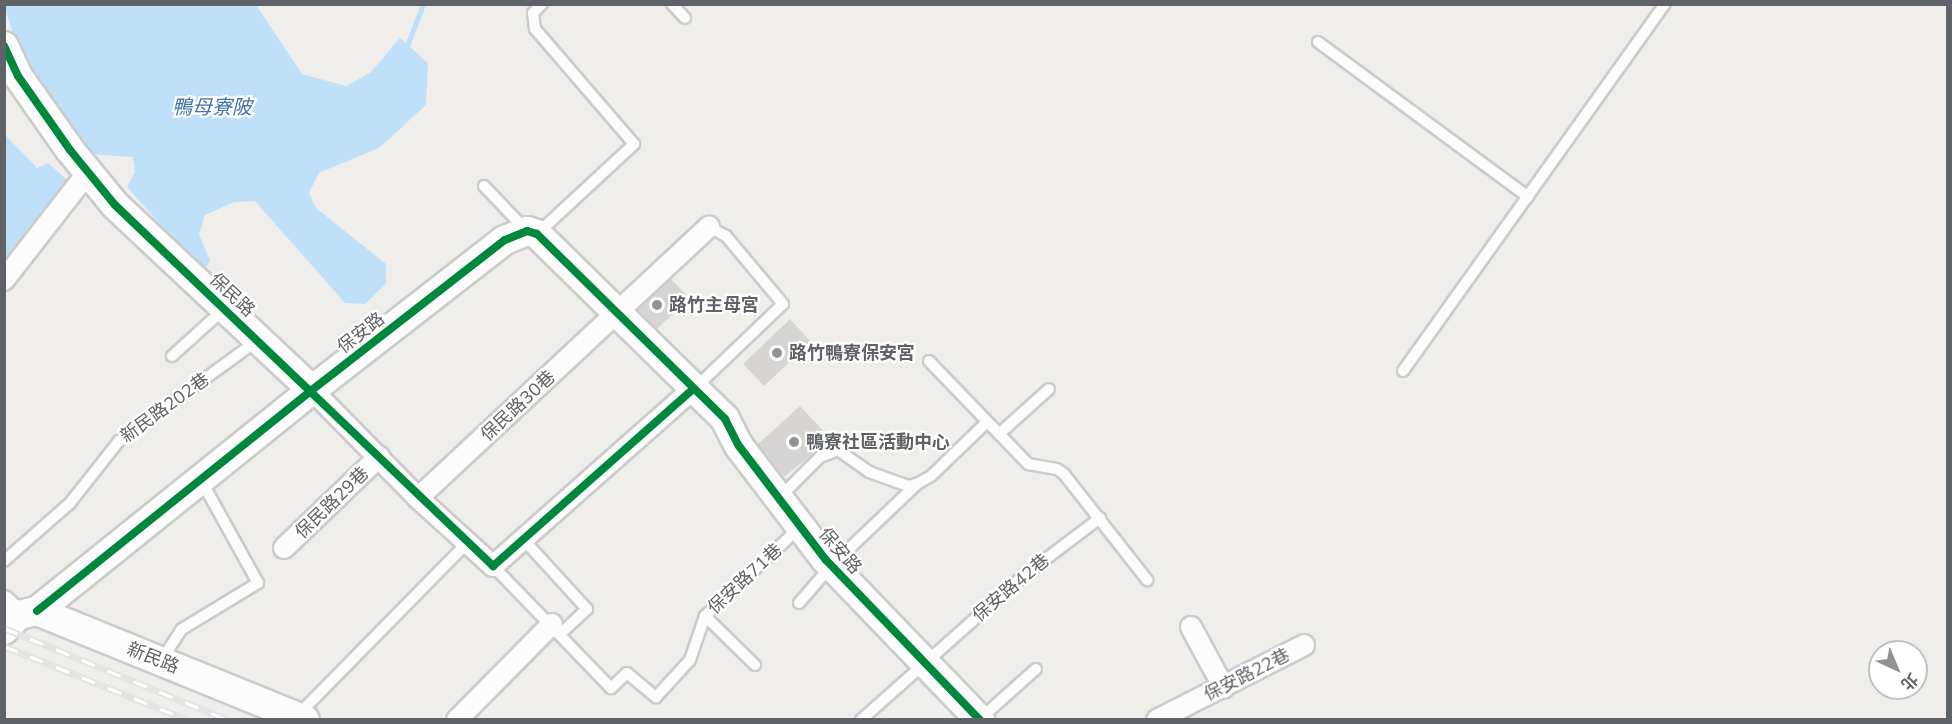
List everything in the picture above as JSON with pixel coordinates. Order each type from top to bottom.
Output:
[{"type":"street","name":"保民路","points":[[4,46],[11,81],[114,205],[312,390],[418,498],[467,543]]},
{"type":"street","points":[[4,280],[88,172]]},
{"type":"street","points":[[618,314],[709,228]]},
{"type":"street","name":"保安路","points":[[16,615],[200,480],[505,240],[532,232],[724,419],[778,499],[831,566],[980,720]]},
{"type":"street","name":"保民路30巷","points":[[418,498],[618,314]]},
{"type":"street","points":[[467,543],[494,566],[693,389]]},
{"type":"street","name":"保民路29巷","points":[[284,548],[379,458]]},
{"type":"street","name":"新民路","points":[[16,615],[161,661],[301,718]]},
{"type":"street","points":[[1191,627],[1224,688]]},
{"type":"street","points":[[457,720],[557,628]]},
{"type":"street","name":"保安路22巷","points":[[1157,720],[1224,688],[1304,645]]},
{"type":"lane","name":"保安路","points":[[532,232],[634,144],[535,29],[533,13],[542,4]]},
{"type":"lane","points":[[672,4],[685,18]]},
{"type":"lane","points":[[1403,371],[1665,4]]},
{"type":"lane","points":[[1318,42],[1528,197]]},
{"type":"lane","points":[[484,186],[532,232]]},
{"type":"lane","points":[[693,389],[783,304],[726,237],[709,228]]},
{"type":"lane","points":[[172,356],[224,308]]},
{"type":"lane","name":"新民路202巷","points":[[4,561],[70,503],[119,441],[259,340]]},
{"type":"lane","points":[[929,361],[1028,464],[1057,469],[1064,474],[1147,579]]},
{"type":"lane","points":[[999,434],[1049,389]]},
{"type":"lane","points":[[799,603],[831,566],[917,484],[931,476],[987,422]]},
{"type":"lane","points":[[778,499],[820,458],[838,450],[869,472],[908,486],[917,484]]},
{"type":"lane","points":[[161,661],[182,629],[258,583],[200,480]]},
{"type":"lane","name":"保安路42巷","points":[[861,720],[1022,577],[1100,518]]},
{"type":"lane","name":"保安路71巷","points":[[557,628],[611,688],[627,673],[656,697],[690,660],[705,616],[800,527]]},
{"type":"lane","points":[[494,566],[557,628],[587,609],[523,539]]},
{"type":"lane","points":[[301,718],[467,543]]},
{"type":"lane","points":[[705,616],[755,665]]},
{"type":"lane","points":[[980,720],[1036,669]]},
{"type":"water","name":"鴨母寮陂","points":[[4,5],[256,5],[302,74],[346,86],[370,73],[400,38],[428,63],[426,105],[379,148],[319,173],[309,193],[316,208],[386,264],[386,283],[365,304],[345,303],[255,201],[234,202],[205,215],[199,234],[210,261],[203,272],[127,187],[135,172],[133,157],[88,154],[23,65]]},
{"type":"water","points":[[4,134],[37,168],[48,163],[71,183],[4,269]]},
{"type":"building","name":"路竹主母宮","points":[[671,279],[689,298],[657,329],[638,310]]},
{"type":"building","name":"路竹鴨寮保安宮","points":[[790,319],[811,342],[764,386],[743,364]]},
{"type":"building","name":"鴨寮社區活動中心","points":[[800,406],[831,439],[784,477],[758,444]]},
{"type":"waterway","points":[[405,51],[423,4]]},
{"type":"railway","points":[[4,628],[228,720]]},
{"type":"railway","points":[[4,646],[188,720]]},
{"type":"cycle path","points":[[4,46],[18,76],[70,150],[115,205],[493,566],[693,389]]},
{"type":"cycle path","points":[[37,611],[312,390],[505,240],[527,231],[537,234],[725,419],[739,446],[826,560],[980,720]]},
{"type":"place","name":"路竹主母宮","points":[[657,305]]},
{"type":"place","name":"路竹鴨寮保安宮","points":[[777,353]]},
{"type":"place","name":"鴨寮社區活動中心","points":[[794,442]]}]
